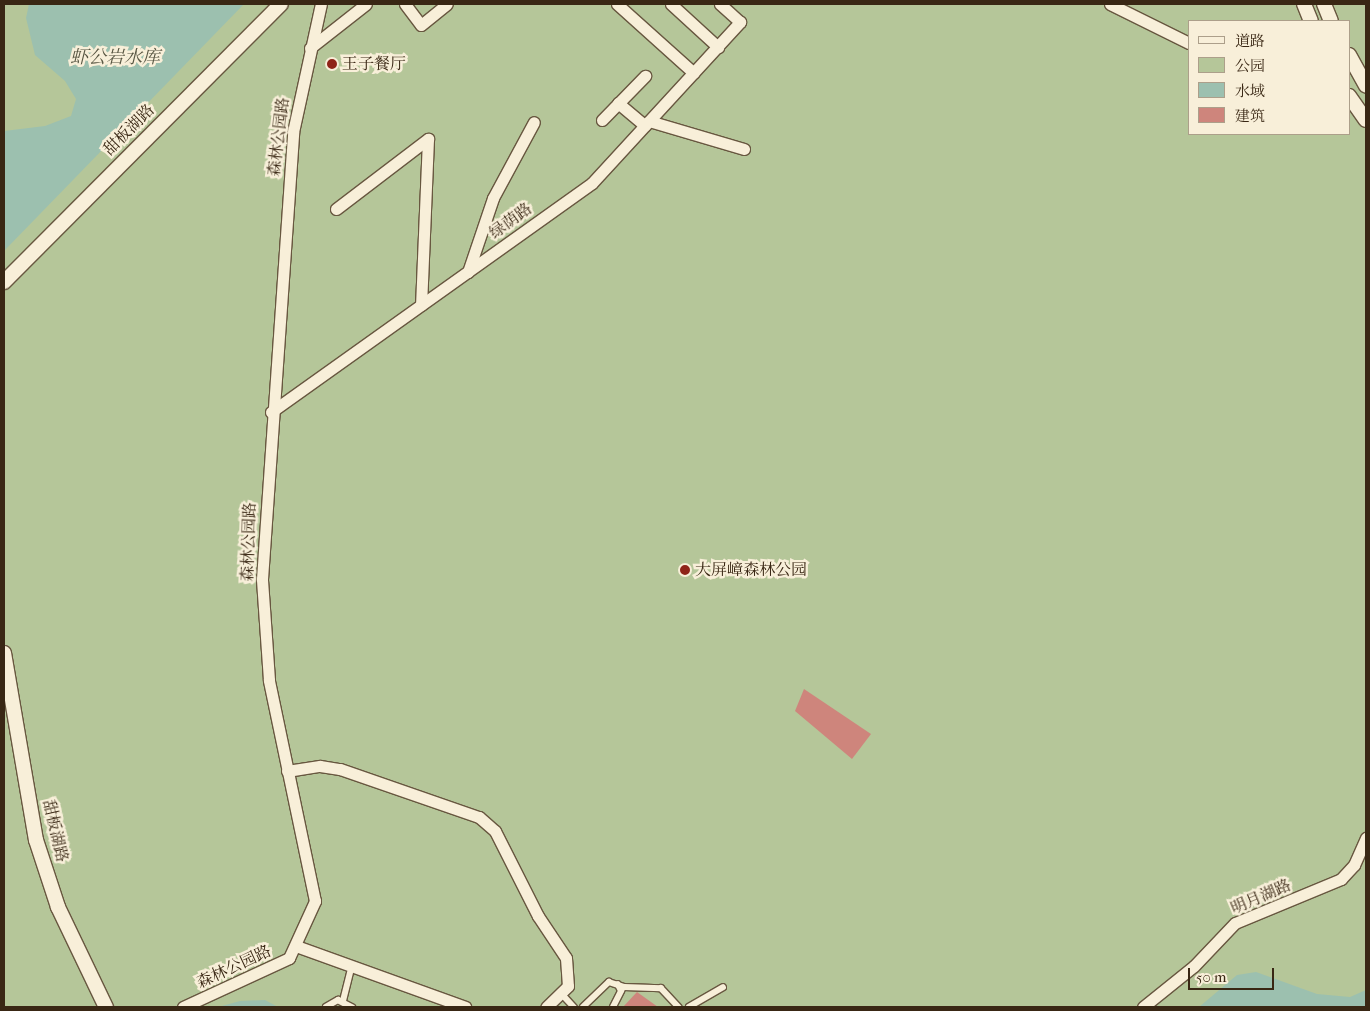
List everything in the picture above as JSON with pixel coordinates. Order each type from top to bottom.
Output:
[{"type":"street","name":"甜板湖路","points":[[4,282],[281,4]]},
{"type":"street","name":"森林公园路","points":[[183,1007],[289,958],[315,902],[269,680],[262,579],[272,412],[293,132],[321,4]]},
{"type":"street","points":[[310,48],[366,4]]},
{"type":"street","points":[[404,4],[421,25],[447,4]]},
{"type":"street","points":[[617,4],[694,73]]},
{"type":"street","points":[[671,4],[718,47]]},
{"type":"street","name":"绿荫路","points":[[272,412],[592,183],[740,22],[720,4]]},
{"type":"street","points":[[1110,4],[1188,43]]},
{"type":"street","points":[[1304,4],[1311,20]]},
{"type":"street","points":[[1324,4],[1331,20]]},
{"type":"street","points":[[1350,57],[1366,86]]},
{"type":"street","points":[[602,120],[645,76]]},
{"type":"street","points":[[1350,97],[1366,120]]},
{"type":"street","points":[[618,103],[647,124],[744,149]]},
{"type":"street","points":[[468,272],[493,198],[534,122]]},
{"type":"street","points":[[336,209],[428,139],[421,305]]},
{"type":"street","name":"甜板湖路","points":[[4,653],[36,840],[58,907],[106,1007]]},
{"type":"street","points":[[287,771],[320,766],[340,768],[480,817],[495,831],[538,916],[566,958],[568,986],[546,1007]]},
{"type":"street","name":"明月湖路","points":[[1143,1007],[1194,966],[1235,923],[1341,879],[1354,865],[1366,838]]},
{"type":"street","points":[[296,946],[465,1007]]},
{"type":"lane","points":[[343,1001],[352,966]]},
{"type":"lane","points":[[583,1007],[609,982],[618,985],[661,988],[679,1007]]},
{"type":"lane","points":[[613,1007],[621,991],[618,985]]},
{"type":"lane","points":[[689,1007],[724,988]]},
{"type":"lane","points":[[561,993],[574,1007]]},
{"type":"lane","points":[[326,1007],[343,1001]]},
{"type":"lane","points":[[343,1001],[352,1007]]},
{"type":"green space","name":"大屏嶂森林公园","points":[[4,4],[1366,4],[1366,1007],[4,1007]]},
{"type":"water","name":"虾公岩水库","points":[[29,4],[244,4],[4,251],[4,131],[45,126],[71,116],[76,99],[65,81],[35,55],[26,18]]},
{"type":"water","points":[[1256,972],[1317,994],[1350,997],[1366,990],[1366,1007],[1199,1007],[1237,975]]},
{"type":"water","points":[[265,1000],[278,1007],[218,1007],[240,1001]]},
{"type":"building","points":[[804,689],[871,734],[852,759],[795,711]]},
{"type":"building","points":[[637,992],[658,1007],[623,1007]]},
{"type":"place","name":"王子餐厅","points":[[332,64]]},
{"type":"place","name":"大屏嶂森林公园","points":[[685,570]]}]
